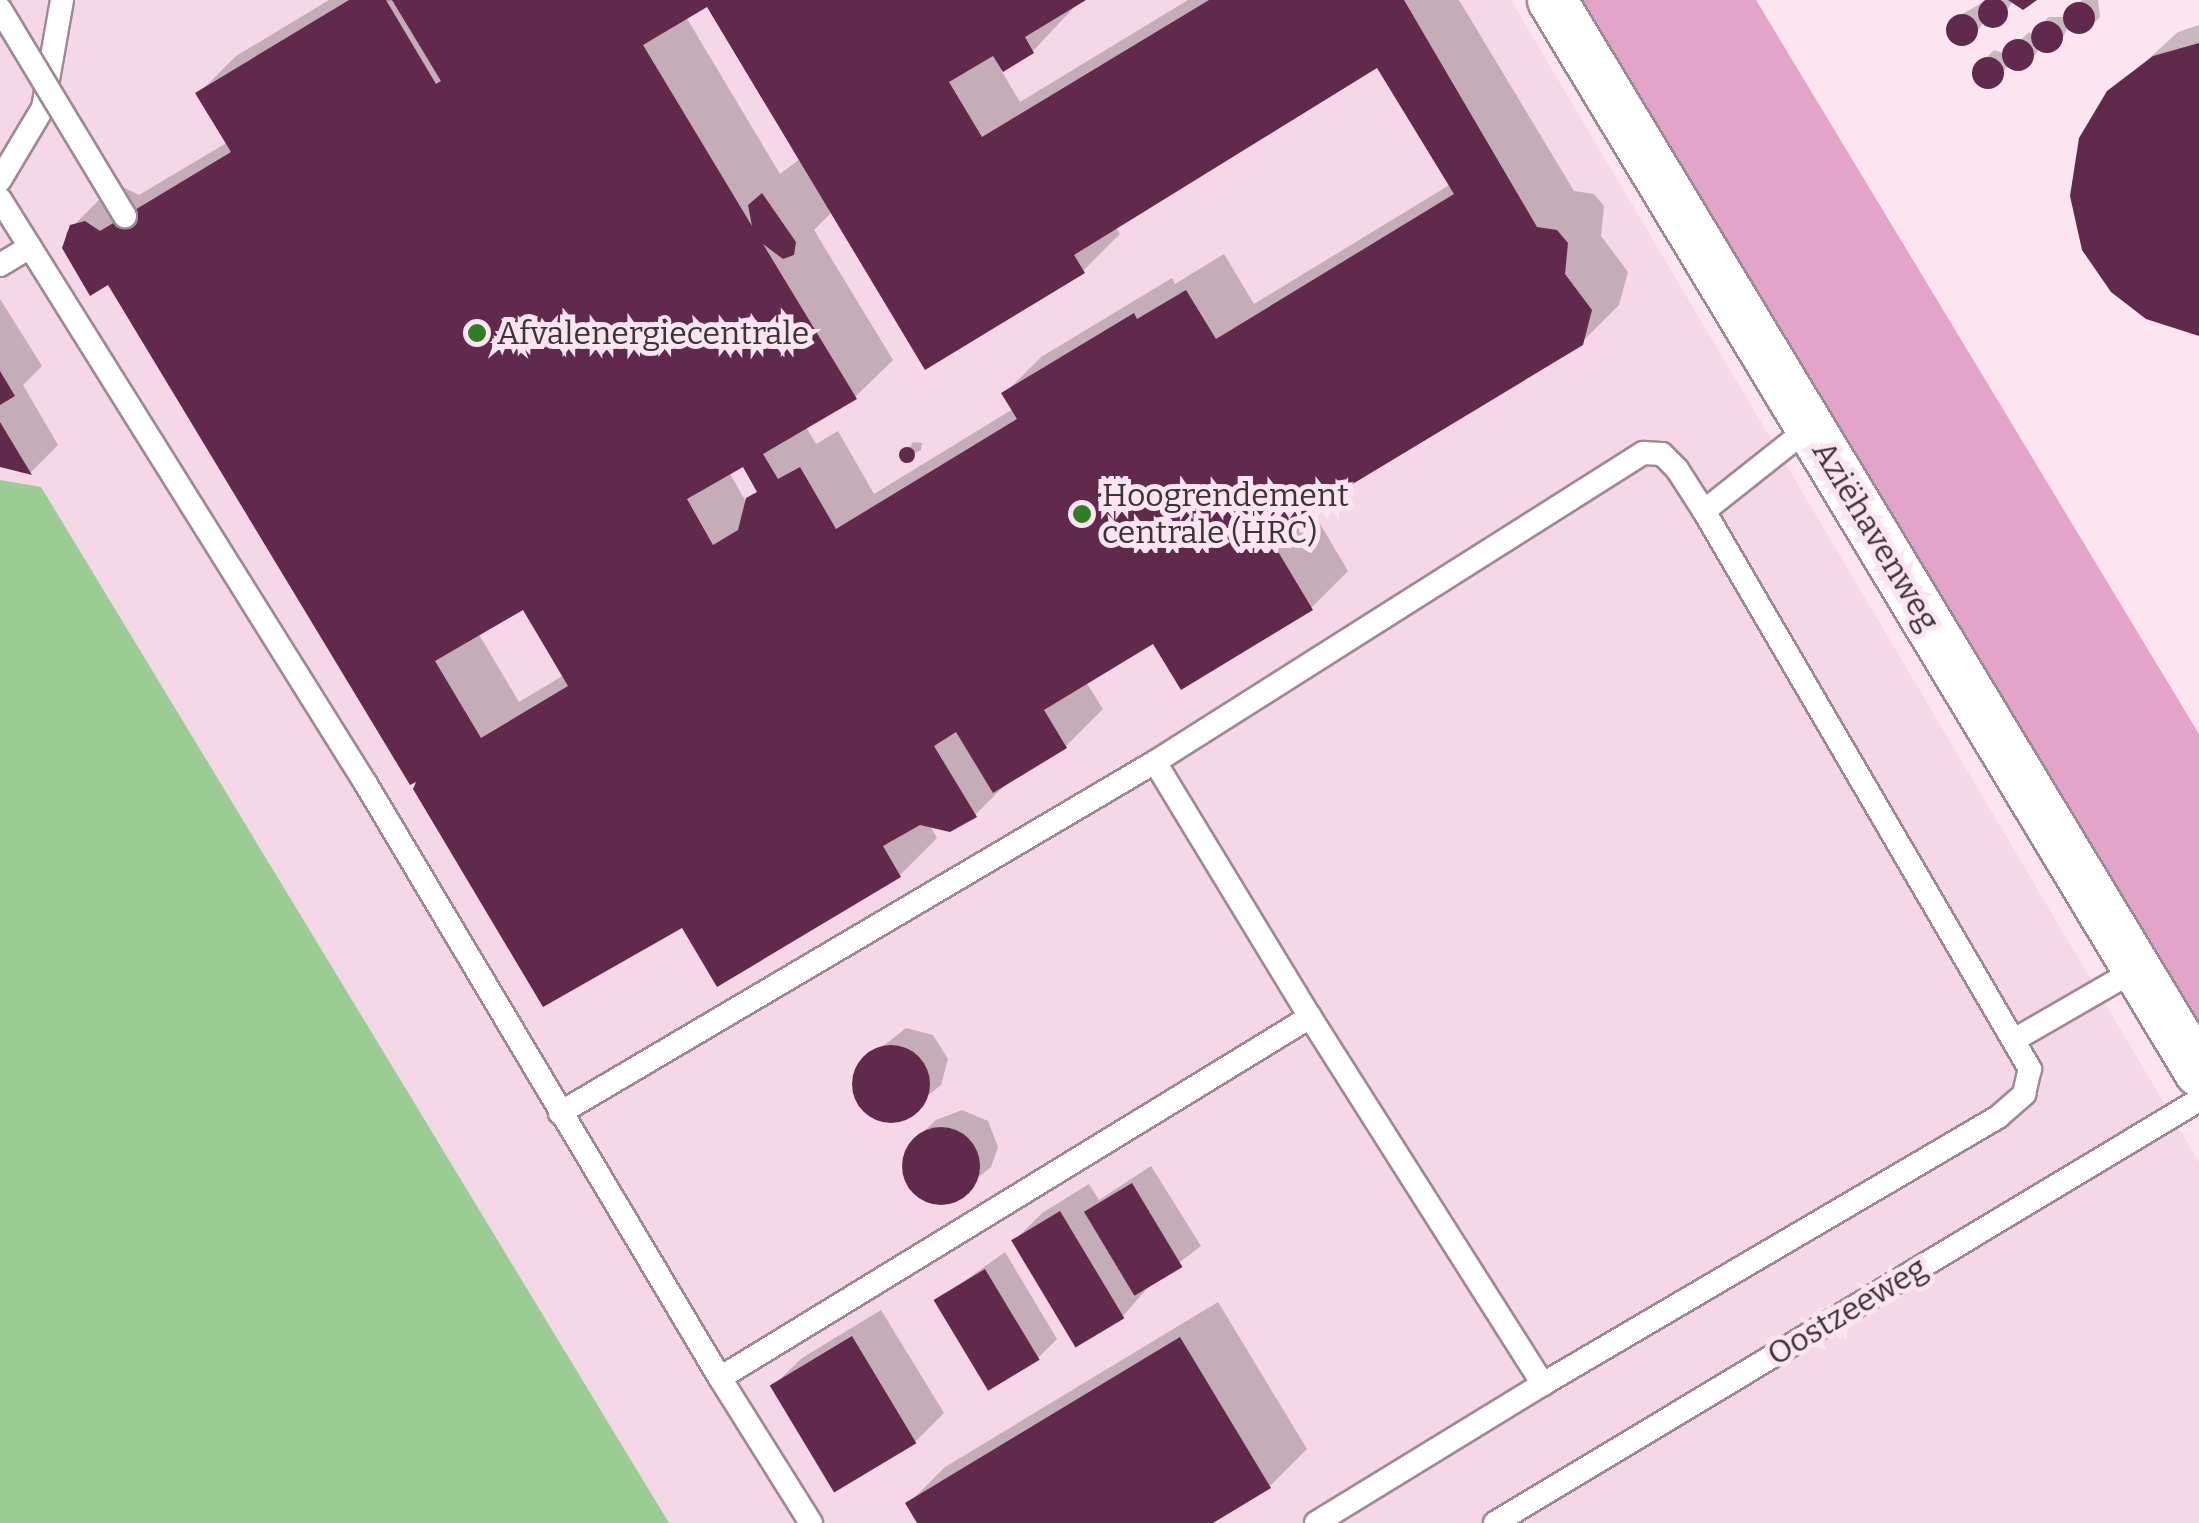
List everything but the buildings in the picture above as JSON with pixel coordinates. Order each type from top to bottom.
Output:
[{"type":"street","name":"Aziëhavenweg","points":[[1552,0],[2199,1072]]},
{"type":"lane","points":[[0,180],[43,108],[62,0]]},
{"type":"lane","points":[[0,8],[125,216]]},
{"type":"lane","points":[[0,199],[366,784],[810,1523]]},
{"type":"lane","points":[[0,265],[30,247]]},
{"type":"lane","points":[[1704,510],[1810,427]]},
{"type":"lane","points":[[560,1112],[1155,762],[1643,453],[1670,462],[1704,510],[2030,1068],[2024,1094],[1998,1118],[1543,1384],[1316,1523]]},
{"type":"lane","points":[[1155,762],[1310,1017],[1543,1384]]},
{"type":"lane","points":[[2014,1040],[2137,968]]},
{"type":"lane","points":[[720,1378],[1310,1017]]},
{"type":"lane","name":"Oostzeeweg","points":[[1495,1523],[2199,1100]]},
{"type":"shaded area","points":[[0,0],[1511,0],[2199,1162],[2199,1523],[0,1523]]},
{"type":"shaded area","points":[[1577,0],[1756,0],[2199,734],[2199,1026]]},
{"type":"shaded area","points":[[0,480],[41,487],[669,1523],[0,1523]]},
{"type":"place","name":"Afvalenergiecentrale","points":[[477,333]]},
{"type":"place","name":"Hoogrendement centrale (HRC)","points":[[1082,514]]}]
